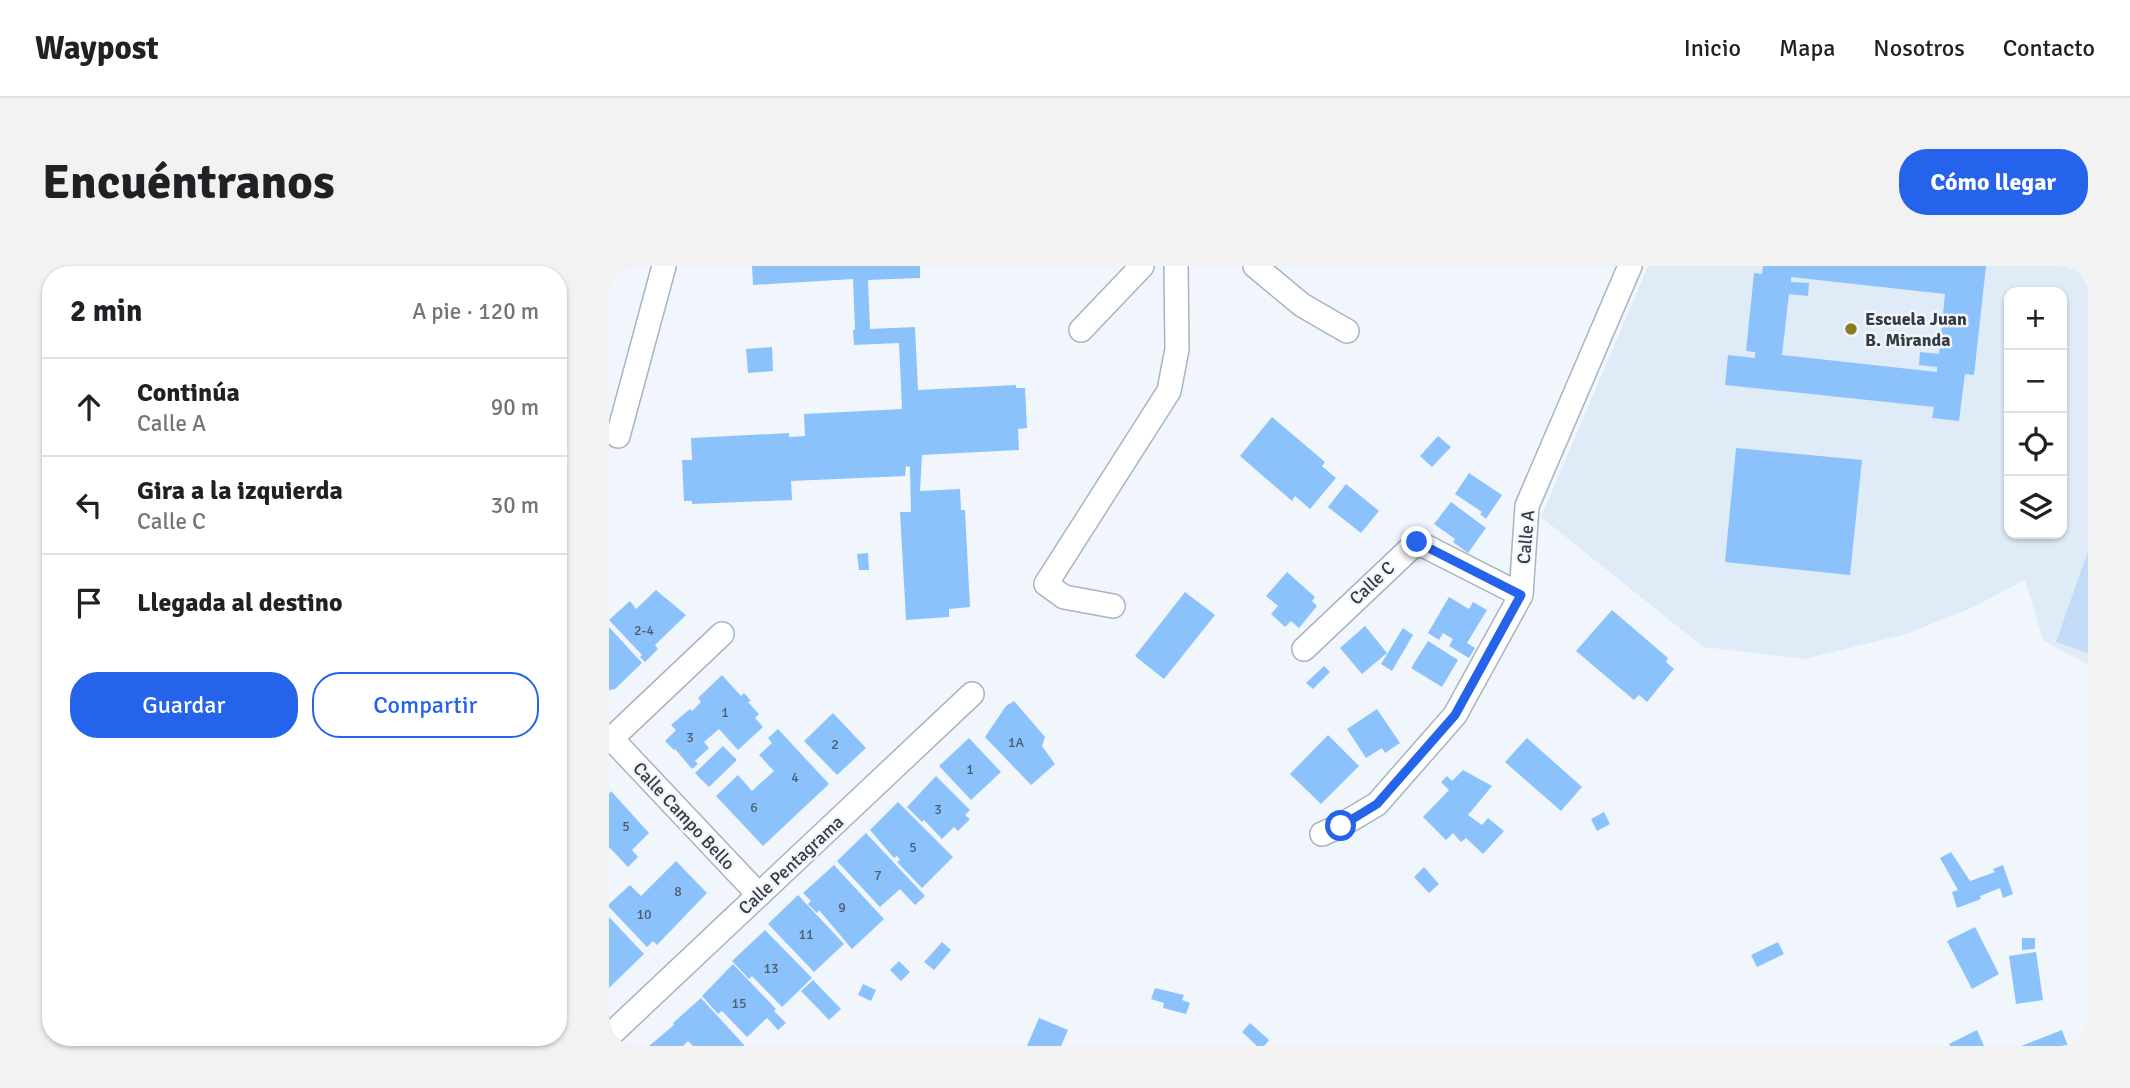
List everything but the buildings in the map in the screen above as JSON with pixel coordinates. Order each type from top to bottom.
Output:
[{"type":"street","points":[[618,436],[664,266]]},
{"type":"street","points":[[1081,330],[1142,266]]},
{"type":"street","points":[[1113,606],[1064,597],[1046,584],[1169,391],[1177,349],[1176,266]]},
{"type":"street","points":[[1255,266],[1302,305],[1347,331]]},
{"type":"street","name":"Calle A","points":[[1322,834],[1377,804],[1455,715],[1521,595],[1527,506],[1630,266]]},
{"type":"street","name":"Calle C","points":[[1304,649],[1417,542],[1521,595]]},
{"type":"street","points":[[610,739],[722,634]]},
{"type":"street","name":"Calle Pentagrama","points":[[609,1036],[972,694]]},
{"type":"street","name":"Calle Campo Bello","points":[[610,739],[759,895]]},
{"type":"shaded area","points":[[1648,266],[2088,266],[2088,665],[2043,640],[2025,580],[1971,608],[1906,634],[1805,659],[1703,647],[1541,517]]},
{"type":"shaded area","points":[[2088,551],[2088,653],[2056,642]]},
{"type":"place","name":"Escuela Juan B. Miranda","points":[[1851,329]]},
{"type":"route","points":[[1341,826],[1377,804],[1455,715],[1521,595],[1417,542]]}]
